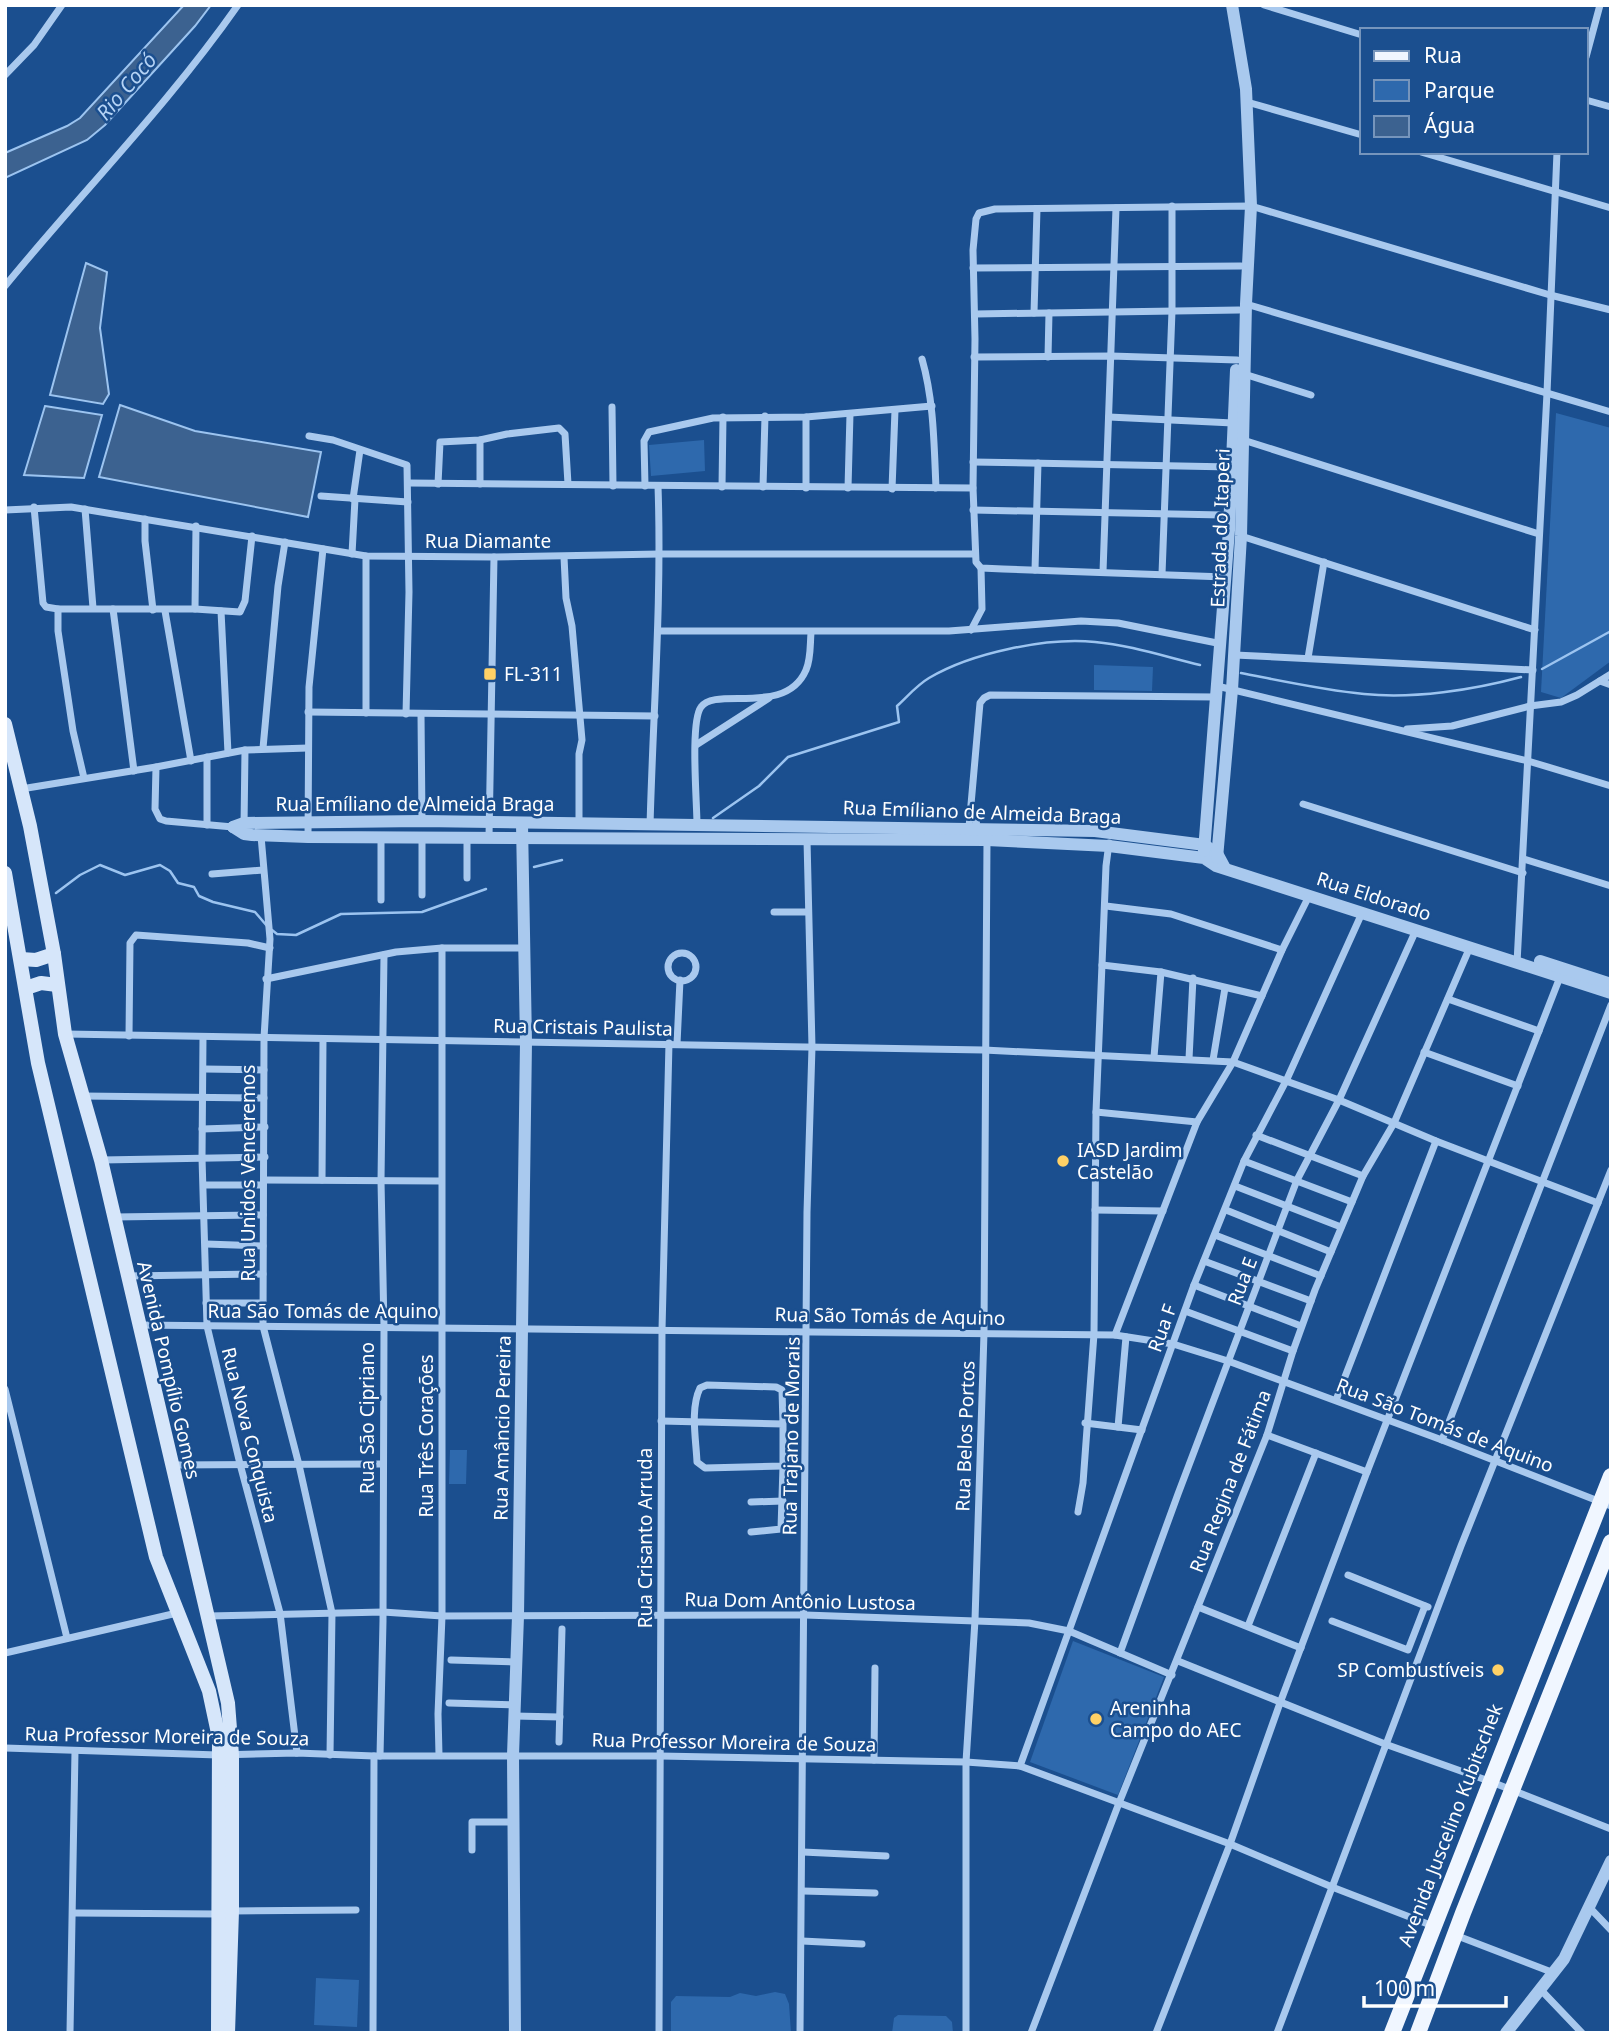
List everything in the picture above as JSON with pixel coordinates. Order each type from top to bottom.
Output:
[{"type":"main road","name":"Avenida Pompílio Gomes","points":[[5,724],[30,826],[54,954],[65,1034],[101,1160],[228,1703],[225,1755],[228,2033]]},
{"type":"main road","name":"Avenida Pompílio Gomes","points":[[5,873],[38,1063],[154,1546],[177,1613],[209,1691],[225,1755]]},
{"type":"main road","points":[[17,952],[36,960],[54,954]]},
{"type":"main road","points":[[26,988],[41,983],[57,985]]},
{"type":"main road","name":"Avenida Juscelino Kubitschek","points":[[1392,2033],[1489,1781],[1606,1504],[1611,1476]]},
{"type":"main road","points":[[1418,2033],[1511,1790],[1611,1542]]},
{"type":"main road","name":"Avenida Pompílio Gomes","points":[[218,2033],[225,1912]]},
{"type":"street","points":[[5,75],[34,45],[62,5]]},
{"type":"street","points":[[5,286],[206,52],[238,5]]},
{"type":"street","points":[[1264,5],[1360,34]]},
{"type":"street","points":[[1588,50],[1600,5]]},
{"type":"street","name":"Estrada do Itaperi","points":[[1220,863],[1241,536],[1238,439],[1244,374],[1241,266],[1249,191],[1247,102],[1234,7]]},
{"type":"street","points":[[1588,101],[1611,107]]},
{"type":"street","points":[[1247,102],[1360,134]]},
{"type":"street","points":[[1428,154],[1611,208]]},
{"type":"street","points":[[1516,959],[1524,859],[1556,154]]},
{"type":"street","points":[[1162,574],[1172,311],[1172,206]]},
{"type":"street","points":[[971,630],[982,609],[973,510],[973,268],[974,237],[979,213],[995,209],[1247,206],[1550,295],[1611,310]]},
{"type":"street","name":"Estrada do Itaperi","points":[[1204,852],[1226,577],[1231,467],[1238,439],[1233,423],[1247,206]]},
{"type":"street","points":[[1103,572],[1116,208]]},
{"type":"street","points":[[1034,313],[1037,209]]},
{"type":"street","points":[[973,268],[1241,266]]},
{"type":"street","points":[[975,314],[1172,311],[1242,307],[1611,412]]},
{"type":"street","points":[[1048,357],[1049,313]]},
{"type":"street","points":[[974,357],[1111,356],[1237,360]]},
{"type":"street","points":[[922,359],[929,382],[932,407],[936,488]]},
{"type":"street","points":[[1244,374],[1311,395]]},
{"type":"street","points":[[612,407],[613,486]]},
{"type":"street","points":[[645,486],[644,441],[649,432],[723,417],[806,417],[932,407]]},
{"type":"street","points":[[892,489],[895,410]]},
{"type":"street","points":[[848,488],[850,414]]},
{"type":"street","points":[[763,487],[765,416]]},
{"type":"street","points":[[722,487],[723,417]]},
{"type":"street","points":[[806,417],[806,488]]},
{"type":"street","points":[[1109,417],[1233,423]]},
{"type":"street","points":[[438,484],[440,442],[480,440],[506,433],[559,428],[565,434],[568,484]]},
{"type":"street","points":[[309,436],[333,440],[407,465],[409,556],[406,714]]},
{"type":"street","points":[[1238,439],[1539,534]]},
{"type":"street","points":[[480,440],[480,484]]},
{"type":"street","points":[[352,554],[354,499],[360,450]]},
{"type":"street","points":[[973,462],[1231,467]]},
{"type":"street","points":[[1035,570],[1038,463]]},
{"type":"street","points":[[409,483],[973,488]]},
{"type":"street","points":[[650,831],[659,631],[658,486]]},
{"type":"street","points":[[321,496],[408,502]]},
{"type":"street","points":[[34,507],[41,588],[46,607],[58,609],[195,609],[240,612],[244,606],[252,536]]},
{"type":"street","name":"Rua Diamante","points":[[5,510],[34,507],[85,509],[366,556],[564,557],[660,554],[977,561],[1035,570],[1226,577]]},
{"type":"street","points":[[85,509],[93,608]]},
{"type":"street","points":[[973,510],[1223,515]]},
{"type":"street","points":[[145,519],[153,610]]},
{"type":"street","points":[[195,609],[196,526]]},
{"type":"street","points":[[1241,536],[1535,630]]},
{"type":"street","points":[[263,748],[278,586],[285,542]]},
{"type":"street","points":[[308,830],[308,712],[323,549]]},
{"type":"street","points":[[366,556],[366,713]]},
{"type":"street","points":[[489,837],[494,557]]},
{"type":"street","points":[[564,557],[582,740],[579,754],[579,824]]},
{"type":"street","points":[[1308,658],[1324,562]]},
{"type":"street","points":[[58,609],[58,631],[84,778]]},
{"type":"street","points":[[113,610],[134,771]]},
{"type":"street","points":[[165,611],[191,761]]},
{"type":"street","points":[[221,611],[229,753]]},
{"type":"street","points":[[659,631],[971,630],[1081,621],[1118,624],[1220,642]]},
{"type":"street","points":[[696,746],[797,683],[808,666],[811,632]]},
{"type":"street","points":[[1235,654],[1533,670]]},
{"type":"street","points":[[1399,730],[1465,724],[1530,706],[1561,702],[1611,674]]},
{"type":"street","points":[[1600,681],[1611,685]]},
{"type":"street","points":[[972,828],[980,703],[990,695],[1232,690],[1528,761],[1611,786]]},
{"type":"street","points":[[697,825],[697,714],[706,701],[769,698]]},
{"type":"street","points":[[308,712],[655,716]]},
{"type":"street","points":[[421,713],[422,821]]},
{"type":"street","points":[[21,789],[246,750],[308,748]]},
{"type":"street","points":[[240,828],[246,750]]},
{"type":"street","points":[[207,757],[207,825]]},
{"type":"street","name":"Rua Emíliano de Almeida Braga","points":[[156,767],[156,814],[166,821],[240,828],[308,830],[381,837],[522,838],[650,831],[697,825],[1111,832],[1204,852],[1220,863]]},
{"type":"street","points":[[1303,804],[1523,873]]},
{"type":"street","points":[[972,828],[977,814]]},
{"type":"street","name":"Rua Emíliano de Almeida Braga","points":[[240,828],[261,836],[422,821],[579,824],[807,840],[987,840],[1204,852]]},
{"type":"street","name":"Rua Amâncio Pereira","points":[[515,2033],[513,1755],[518,1616],[526,1042],[522,824]]},
{"type":"street","points":[[1078,1512],[1083,1483],[1094,1334],[1096,1112],[1111,832]]},
{"type":"street","name":"Rua Unidos Venceremos","points":[[261,836],[270,939],[264,1038],[262,1326],[299,1465],[332,1613],[330,1755]]},
{"type":"street","points":[[381,837],[382,900]]},
{"type":"street","points":[[422,837],[422,895]]},
{"type":"street","points":[[467,837],[467,878]]},
{"type":"street","name":"Rua Trajano de Morais","points":[[800,2033],[807,1212],[812,1047],[807,840]]},
{"type":"street","name":"Rua Belos Portos","points":[[966,2033],[966,1762],[975,1620],[984,1333],[987,840]]},
{"type":"street","points":[[1524,859],[1611,886]]},
{"type":"street","name":"Rua Eldorado","points":[[1220,863],[1309,896],[1416,930],[1611,984]]},
{"type":"street","points":[[212,874],[263,870]]},
{"type":"street","points":[[1115,1335],[1197,1122],[1233,1062],[1309,896]]},
{"type":"street","points":[[1106,906],[1171,914],[1282,950]]},
{"type":"street","points":[[774,912],[808,912]]},
{"type":"street","name":"Rua F","points":[[1020,1766],[1194,1285],[1244,1161],[1287,1079],[1362,913]]},
{"type":"street","name":"Rua E","points":[[1120,1653],[1297,1180],[1339,1100],[1416,930]]},
{"type":"street","points":[[129,1035],[130,943],[136,934],[248,943],[270,948]]},
{"type":"street","name":"Rua Regina de Fátima","points":[[1031,2033],[1119,1803],[1267,1435],[1301,1326],[1321,1276],[1363,1176],[1394,1123],[1470,946]]},
{"type":"street","points":[[266,979],[384,954],[442,948],[525,948]]},
{"type":"street","name":"Rua Três Corações","points":[[439,1755],[442,1616],[442,948]]},
{"type":"street","name":"Rua Crisanto Arruda","points":[[678,953],[687,953],[694,959],[695,972],[689,979],[680,980],[672,976],[668,963],[678,953]]},
{"type":"street","name":"Rua São Cipriano","points":[[373,2033],[377,1756],[383,1612],[384,1327],[381,1181],[384,954]]},
{"type":"street","name":"Rua Eldorado","points":[[1516,959],[1560,977],[1611,993]]},
{"type":"street","points":[[1102,965],[1193,978],[1262,996]]},
{"type":"street","points":[[1154,1057],[1161,972]]},
{"type":"street","points":[[1156,2033],[1230,1844],[1367,1472],[1560,977]]},
{"type":"street","points":[[1189,1059],[1193,978]]},
{"type":"street","name":"Rua Crisanto Arruda","points":[[659,2033],[662,1330],[673,1044],[680,980]]},
{"type":"street","points":[[1213,1060],[1225,988]]},
{"type":"street","points":[[1448,999],[1539,1031]]},
{"type":"street","points":[[1442,1440],[1611,1005]]},
{"type":"street","name":"Rua Cristais Paulista","points":[[65,1034],[984,1050],[1233,1062],[1287,1079],[1436,1141],[1598,1203]]},
{"type":"street","name":"Rua Nova Conquista","points":[[203,1037],[202,1158],[207,1326],[280,1613],[296,1753]]},
{"type":"street","points":[[322,1180],[323,1039]]},
{"type":"street","points":[[1424,1052],[1518,1086]]},
{"type":"street","points":[[204,1069],[264,1070]]},
{"type":"street","points":[[82,1096],[264,1098]]},
{"type":"street","points":[[1096,1112],[1197,1122]]},
{"type":"street","points":[[202,1129],[265,1127]]},
{"type":"street","points":[[1256,1135],[1363,1176]]},
{"type":"street","points":[[1336,1400],[1436,1141]]},
{"type":"street","points":[[101,1160],[265,1157]]},
{"type":"street","points":[[1244,1161],[1352,1202]]},
{"type":"street","points":[[1277,2033],[1385,1744],[1609,1181],[1611,1170]]},
{"type":"street","points":[[204,1185],[322,1180],[440,1181]]},
{"type":"street","points":[[1235,1186],[1341,1227]]},
{"type":"street","points":[[1095,1210],[1163,1211]]},
{"type":"street","points":[[1226,1210],[1331,1252]]},
{"type":"street","points":[[113,1217],[264,1215]]},
{"type":"street","points":[[1215,1235],[1321,1276]]},
{"type":"street","points":[[206,1244],[263,1246]]},
{"type":"street","points":[[1204,1261],[1311,1301]]},
{"type":"street","points":[[128,1276],[263,1273]]},
{"type":"street","points":[[1194,1285],[1301,1326]]},
{"type":"street","points":[[206,1303],[263,1303]]},
{"type":"street","points":[[1185,1311],[1293,1351]]},
{"type":"street","name":"Rua São Tomás de Aquino","points":[[139,1325],[1115,1335],[1173,1344],[1228,1361],[1606,1504]]},
{"type":"street","points":[[1118,1427],[1126,1337]]},
{"type":"street","points":[[751,1532],[781,1529],[783,1501],[783,1466],[783,1424],[782,1390],[776,1387],[700,1388],[696,1397],[695,1421],[697,1462],[701,1466],[783,1466]]},
{"type":"street","points":[[5,1389],[67,1638]]},
{"type":"street","points":[[662,1421],[783,1424]]},
{"type":"street","points":[[1086,1423],[1142,1430]]},
{"type":"street","points":[[1267,1435],[1367,1472]]},
{"type":"street","points":[[1248,1626],[1316,1453]]},
{"type":"street","points":[[171,1465],[382,1464]]},
{"type":"street","points":[[751,1502],[783,1501]]},
{"type":"street","points":[[1348,1574],[1437,1610]]},
{"type":"street","points":[[1332,1622],[1408,1650],[1425,1606]]},
{"type":"street","points":[[1198,1607],[1301,1648]]},
{"type":"street","name":"Rua Dom Antônio Lustosa","points":[[208,1616],[383,1612],[442,1616],[805,1615],[975,1620],[1044,1625],[1069,1631],[1172,1675]]},
{"type":"street","points":[[5,1653],[177,1613]]},
{"type":"street","points":[[559,1742],[562,1629]]},
{"type":"street","points":[[451,1660],[516,1662]]},
{"type":"street","points":[[1178,1661],[1385,1744],[1611,1829]]},
{"type":"street","points":[[874,1760],[875,1668]]},
{"type":"street","points":[[449,1703],[559,1717]]},
{"type":"street","name":"Rua Professor Moreira de Souza","points":[[5,1748],[225,1755],[296,1753],[377,1756],[660,1756],[966,1762],[1020,1766],[1230,1844],[1433,1926]]},
{"type":"street","points":[[70,2033],[75,1751]]},
{"type":"street","points":[[472,1850],[472,1822],[513,1822]]},
{"type":"street","points":[[803,1852],[886,1856]]},
{"type":"street","points":[[1506,2033],[1564,1959],[1611,1861]]},
{"type":"street","points":[[803,1891],[875,1894]]},
{"type":"street","points":[[1589,1907],[1611,1930]]},
{"type":"street","points":[[74,1913],[356,1910]]},
{"type":"street","points":[[1455,1935],[1555,1973]]},
{"type":"street","points":[[802,1941],[862,1944]]},
{"type":"street","points":[[1541,1990],[1582,2033]]},
{"type":"green space","points":[[1556,413],[1611,428],[1611,661],[1561,698],[1541,692]]},
{"type":"green space","points":[[704,440],[705,471],[651,476],[649,445]]},
{"type":"green space","points":[[1094,665],[1153,667],[1152,691],[1094,690]]},
{"type":"green space","points":[[450,1450],[467,1450],[466,1484],[449,1484]]},
{"type":"green space","name":"Areninha Campo do AEC","points":[[1073,1641],[1164,1677],[1118,1795],[1030,1762]]},
{"type":"green space","points":[[316,1978],[359,1980],[357,2027],[314,2025]]},
{"type":"green space","points":[[775,1992],[785,1994],[789,2004],[791,2033],[671,2031],[671,2002],[676,1996],[730,1997],[740,1993],[756,1996]]},
{"type":"green space","points":[[898,2015],[946,2016],[952,2022],[953,2033],[892,2033],[894,2018]]},
{"type":"water","name":"Rio Cocó","points":[[184,5],[211,5],[105,125],[87,140],[5,178],[5,153],[80,118]]},
{"type":"water","points":[[86,263],[107,272],[100,328],[109,394],[103,404],[50,395]]},
{"type":"water","points":[[120,405],[195,431],[321,452],[308,517],[99,477]]},
{"type":"water","points":[[45,406],[102,415],[84,478],[24,475]]},
{"type":"waterway","points":[[1542,669],[1611,631]]},
{"type":"waterway","points":[[713,818],[759,786],[788,757],[899,722],[897,706],[920,684],[946,669],[987,654],[1032,645],[1076,641],[1135,648],[1200,665]]},
{"type":"waterway","points":[[1241,673],[1333,690],[1383,695],[1443,692],[1521,677]]},
{"type":"waterway","points":[[534,867],[562,860]]},
{"type":"waterway","points":[[56,893],[80,875],[100,865],[125,875],[160,865],[170,871],[178,883],[194,887],[199,896],[255,912],[267,926]]},
{"type":"waterway","points":[[272,930],[277,934],[296,935],[341,914],[422,912],[486,889]]},
{"type":"place","name":"FL-311","points":[[490,674]]},
{"type":"place","name":"IASD Jardim Castelão","points":[[1063,1161]]},
{"type":"place","name":"SP Combustíveis","points":[[1498,1670]]},
{"type":"place","name":"Areninha Campo do AEC","points":[[1096,1719]]}]
